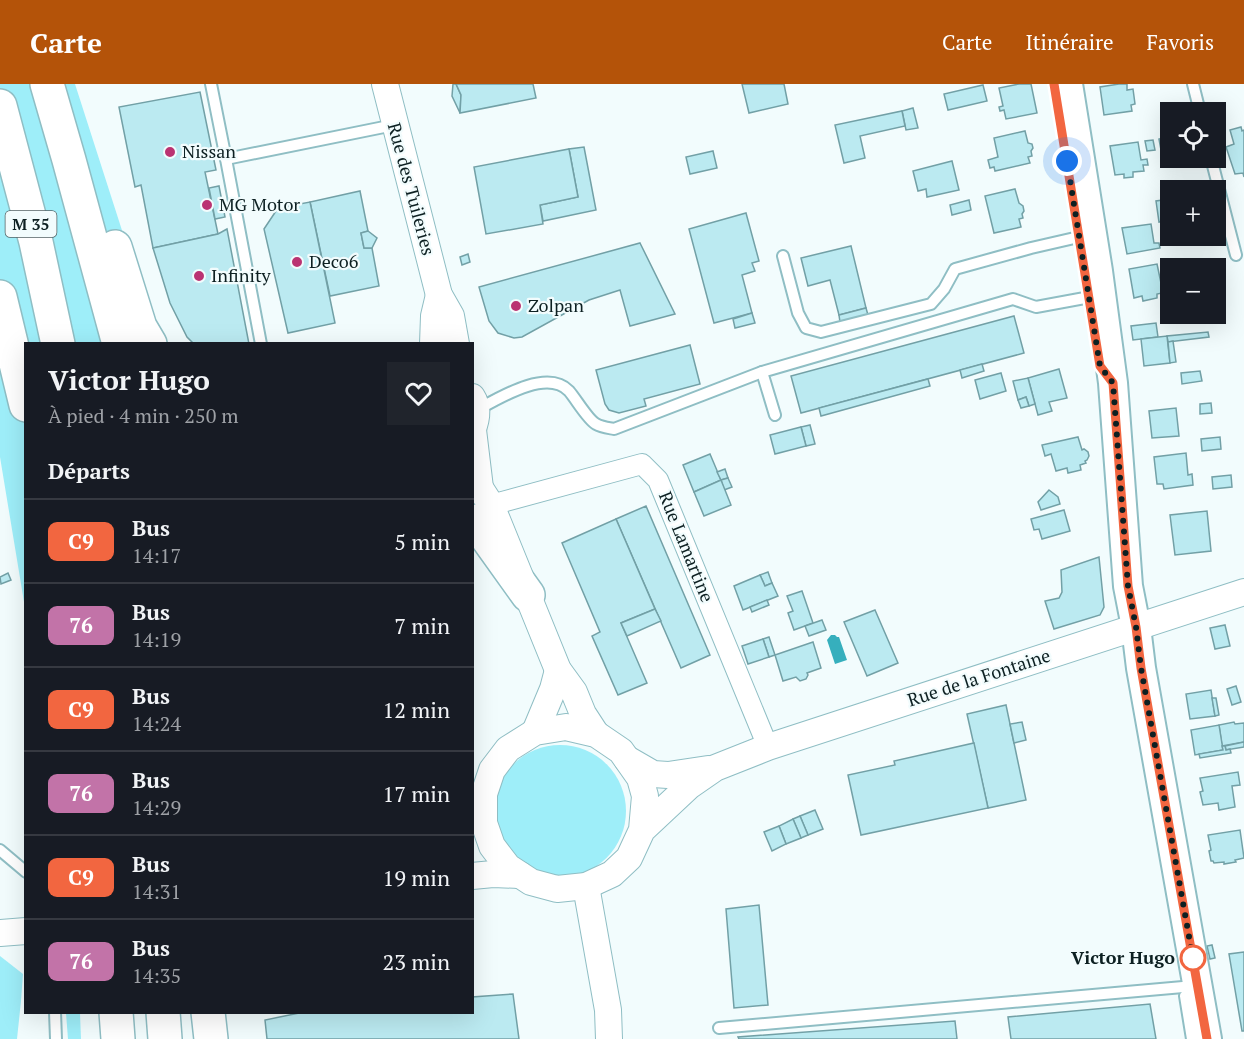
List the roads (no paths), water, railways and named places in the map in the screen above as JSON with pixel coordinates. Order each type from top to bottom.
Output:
[{"type":"highway","points":[[48,90],[118,342]]},
{"type":"highway","points":[[48,90],[72,125],[95,186],[140,327],[149,342]]},
{"type":"highway","name":"M 35","points":[[0,106],[36,242],[58,342]]},
{"type":"highway","points":[[0,297],[24,397]]},
{"type":"highway","points":[[479,498],[485,535],[528,595]]},
{"type":"highway","points":[[116,1014],[118,1039]]},
{"type":"highway","points":[[163,1014],[165,1039]]},
{"type":"highway","points":[[208,1014],[211,1039]]},
{"type":"main road","points":[[1068,84],[1082,237],[1092,297],[1113,383],[1128,586],[1207,1039]]},
{"type":"street","name":"Rue des Tuileries","points":[[385,84],[439,295],[451,316],[456,342]]},
{"type":"street","name":"Rue des Tuileries","points":[[433,342],[434,316],[439,295]]},
{"type":"street","points":[[474,417],[479,498]]},
{"type":"street","name":"Rue Lamartine","points":[[479,498],[642,464],[658,480],[768,747]]},
{"type":"street","name":"Rue de la Fontaine","points":[[478,826],[484,823],[492,846],[508,867],[531,882],[556,889],[586,886],[612,874],[628,858],[642,830],[689,786],[715,768],[768,747],[1244,592]]},
{"type":"street","points":[[528,595],[558,670],[574,692],[583,714],[596,734]]},
{"type":"street","points":[[535,732],[553,689],[558,670]]},
{"type":"street","name":"Rue de la Fontaine","points":[[478,826],[484,794],[492,770],[508,749],[535,732],[566,727],[596,734],[621,751],[627,759],[640,778],[645,796],[642,830]]},
{"type":"street","name":"Rue de la Fontaine","points":[[627,759],[653,774],[668,775],[715,768]]},
{"type":"street","name":"Rue de la Fontaine","points":[[474,876],[520,875]]},
{"type":"street","points":[[586,886],[608,1010],[609,1039]]},
{"type":"street","points":[[0,933],[24,931]]},
{"type":"lane","points":[[212,84],[261,342]]},
{"type":"lane","points":[[1193,84],[1198,102]]},
{"type":"lane","points":[[226,159],[394,125]]},
{"type":"lane","points":[[1214,168],[1236,255]]},
{"type":"lane","points":[[783,256],[798,313],[806,328],[821,332],[931,304],[944,289],[955,269],[1082,237]]},
{"type":"lane","points":[[474,417],[503,396],[528,385],[552,383],[567,389],[595,424],[614,429],[762,372],[1013,299],[1036,307],[1092,297]]},
{"type":"lane","points":[[1098,355],[1100,366],[1113,383]]},
{"type":"lane","points":[[762,372],[775,415]]},
{"type":"lane","points":[[0,850],[24,870]]},
{"type":"lane","points":[[1189,940],[1183,978],[1192,1039]]},
{"type":"lane","points":[[719,1028],[1183,978]]},
{"type":"lane","points":[[55,1014],[56,1039]]},
{"type":"place","name":"Nissan","points":[[170,152]]},
{"type":"place","name":"MG Motor","points":[[207,205]]},
{"type":"place","name":"Deco6","points":[[297,262]]},
{"type":"place","name":"Infinity","points":[[199,276]]},
{"type":"place","name":"Zolpan","points":[[516,306]]},
{"type":"place","name":"Victor Hugo","points":[[1193,958]]}]
